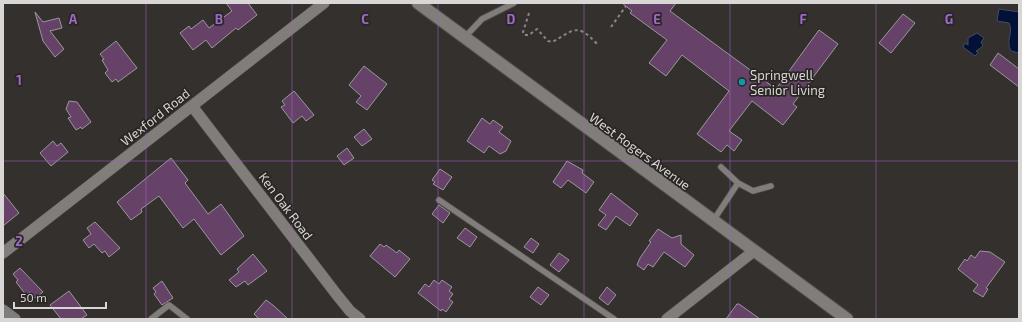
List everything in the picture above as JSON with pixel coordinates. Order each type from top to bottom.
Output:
[{"type":"street","name":"Wexford Road","points":[[3,253],[324,3]]},
{"type":"street","name":"West Rogers Avenue","points":[[418,3],[713,222],[847,319]]},
{"type":"street","name":"Ken Oak Road","points":[[192,106],[337,295],[350,311],[360,319]]},
{"type":"street","points":[[667,319],[754,252]]},
{"type":"street","points":[[3,310],[15,319]]},
{"type":"lane","points":[[464,38],[482,19],[513,4]]},
{"type":"lane","points":[[721,167],[738,183],[753,191],[771,186]]},
{"type":"lane","points":[[713,222],[738,183]]},
{"type":"lane","points":[[439,200],[614,319]]},
{"type":"lane","points":[[151,319],[168,305],[188,319]]},
{"type":"path","points":[[611,27],[626,6]]},
{"type":"path","points":[[529,14],[523,32],[524,35],[537,29],[548,41],[552,42],[567,32],[575,30],[587,34],[596,43],[599,42]]},
{"type":"water","points":[[999,9],[1019,12],[1019,53],[1011,51],[1009,47],[1011,30],[1009,23],[997,21]]},
{"type":"water","points":[[977,33],[984,38],[981,42],[983,46],[976,51],[978,53],[975,56],[963,47],[965,43],[968,45],[968,38]]},
{"type":"building","points":[[226,3],[248,3],[257,15],[238,30],[236,28],[212,48],[206,40],[193,50],[180,33],[189,26],[191,29],[203,20],[209,28],[232,11]]},
{"type":"building","name":"Springwell Senior Living","points":[[622,3],[676,3],[670,11],[776,89],[819,30],[838,44],[793,104],[797,107],[783,125],[752,101],[729,131],[742,140],[734,151],[727,145],[721,152],[697,134],[729,91],[682,55],[666,76],[649,63],[667,40],[630,13],[632,11]]},
{"type":"building","points":[[35,12],[43,22],[59,18],[62,28],[50,31],[64,49],[55,57],[43,41]]},
{"type":"building","points":[[903,14],[915,23],[891,53],[879,43]]},
{"type":"building","points":[[116,41],[137,68],[118,82],[116,79],[112,82],[105,73],[108,70],[102,60],[104,59],[100,54]]},
{"type":"building","points":[[998,53],[1019,69],[1019,87],[990,65]]},
{"type":"building","points":[[364,66],[387,84],[367,110],[356,102],[361,96],[349,85]]},
{"type":"building","points":[[294,91],[314,115],[306,121],[302,116],[293,123],[281,107],[285,105],[282,101]]},
{"type":"building","points":[[69,101],[77,102],[91,122],[82,129],[81,127],[76,130],[68,118],[71,117],[66,109]]},
{"type":"building","points":[[482,118],[490,124],[493,120],[503,127],[499,132],[511,141],[506,151],[500,154],[489,146],[484,153],[467,141]]},
{"type":"building","points":[[364,129],[372,139],[362,146],[354,137]]},
{"type":"building","points":[[53,141],[57,146],[61,143],[68,152],[51,166],[40,153]]},
{"type":"building","points":[[347,148],[354,158],[344,165],[337,156]]},
{"type":"building","points":[[171,158],[188,180],[185,183],[208,214],[221,204],[244,236],[221,255],[194,219],[183,228],[159,196],[141,209],[142,212],[131,220],[117,202]]},
{"type":"building","points":[[567,161],[583,170],[582,173],[594,182],[586,193],[568,180],[561,188],[553,182]]},
{"type":"building","points":[[440,169],[452,177],[443,190],[433,184],[435,182],[432,180]]},
{"type":"building","points":[[3,193],[19,213],[3,226]]},
{"type":"building","points":[[611,193],[638,214],[630,226],[616,216],[606,230],[598,225],[606,215],[599,210]]},
{"type":"building","points":[[439,205],[450,213],[443,223],[432,214]]},
{"type":"building","points":[[95,222],[120,248],[109,257],[105,251],[102,253],[94,244],[89,248],[83,240],[91,234],[87,228]]},
{"type":"building","points":[[465,228],[477,237],[470,247],[457,238]]},
{"type":"building","points":[[658,229],[672,238],[681,235],[681,244],[694,255],[685,267],[664,252],[653,267],[648,264],[644,270],[637,265],[651,242],[649,241]]},
{"type":"building","points":[[531,238],[539,244],[533,253],[524,247]]},
{"type":"building","points":[[380,244],[384,247],[386,245],[397,253],[399,250],[410,259],[395,277],[370,256]]},
{"type":"building","points":[[980,251],[990,252],[1005,262],[986,288],[988,289],[983,297],[973,291],[978,285],[958,269],[965,259],[967,261],[971,255],[975,258]]},
{"type":"building","points":[[559,253],[569,260],[559,272],[550,265]]},
{"type":"building","points":[[253,254],[267,271],[248,285],[245,281],[236,287],[229,280],[239,272],[237,269]]},
{"type":"building","points":[[20,268],[43,292],[35,298],[30,292],[26,295],[16,282],[18,280],[13,274]]},
{"type":"building","points":[[434,280],[439,284],[442,280],[452,287],[449,291],[453,294],[449,299],[453,302],[446,312],[442,309],[441,311],[418,293],[425,284],[429,287]]},
{"type":"building","points":[[162,281],[173,298],[162,305],[154,294],[156,292],[153,288]]},
{"type":"building","points":[[538,287],[549,295],[541,305],[530,297]]},
{"type":"building","points":[[607,287],[616,295],[608,305],[599,298]]},
{"type":"building","points":[[69,291],[87,315],[81,319],[61,319],[50,305]]},
{"type":"building","points":[[266,300],[288,319],[259,319],[254,314]]},
{"type":"building","points":[[737,304],[739,304],[760,319],[726,319]]},
{"type":"place","name":"Springwell Senior Living","points":[[742,82]]}]
